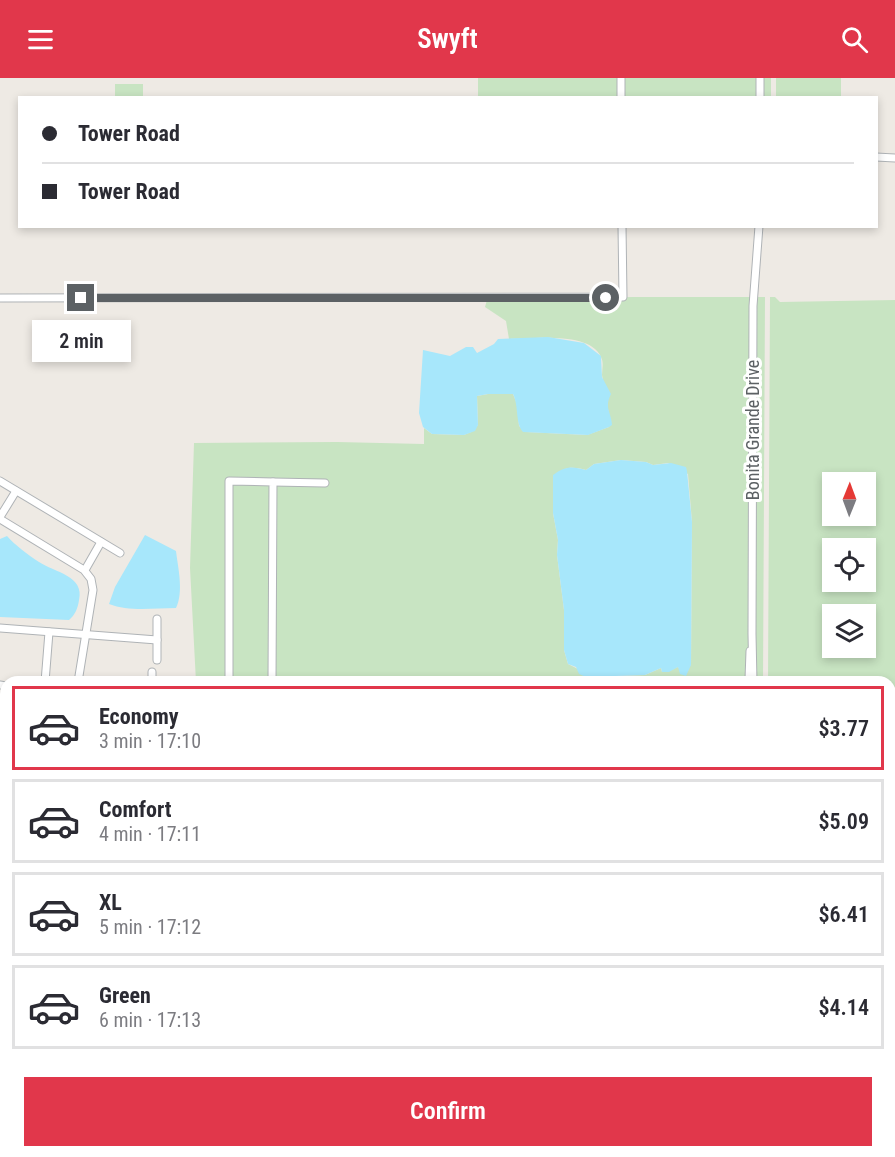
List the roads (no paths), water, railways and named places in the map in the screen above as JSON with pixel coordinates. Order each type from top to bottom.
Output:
[{"type":"street","points":[[621,78],[621,96]]},
{"type":"street","points":[[760,78],[760,96]]},
{"type":"street","points":[[878,157],[895,158]]},
{"type":"street","points":[[0,298],[623,297],[622,228]]},
{"type":"street","name":"Bonita Grande Drive","points":[[753,676],[753,306],[759,228]]},
{"type":"street","points":[[0,481],[120,554]]},
{"type":"street","points":[[229,676],[229,481],[325,483]]},
{"type":"street","points":[[272,676],[273,482]]},
{"type":"street","points":[[16,490],[0,518],[85,570],[91,579],[93,590],[79,676]]},
{"type":"street","points":[[85,570],[102,542]]},
{"type":"street","points":[[157,619],[157,660]]},
{"type":"street","points":[[0,628],[157,640]]},
{"type":"street","points":[[45,676],[49,632]]},
{"type":"street","name":"Bonita Grande Drive","points":[[749,676],[752,634]]},
{"type":"water","points":[[548,337],[584,343],[601,356],[602,377],[611,394],[608,406],[612,425],[588,435],[523,432],[519,424],[513,394],[488,394],[477,396],[478,425],[475,431],[464,435],[432,434],[423,427],[419,413],[423,350],[450,356],[466,347],[473,347],[477,353],[494,344],[498,339]]},
{"type":"water","points":[[621,460],[646,462],[653,465],[671,463],[686,467],[692,522],[691,665],[686,676],[680,674],[678,667],[669,672],[662,672],[661,668],[645,675],[584,676],[579,674],[576,667],[568,664],[564,650],[564,610],[557,555],[558,540],[553,513],[553,475],[565,468],[586,470],[594,464]]},
{"type":"water","points":[[145,535],[176,551],[180,595],[176,608],[133,609],[109,604],[115,587]]},
{"type":"water","points":[[7,536],[30,556],[67,576],[77,585],[80,592],[78,606],[75,614],[69,620],[0,617],[0,539]]}]
